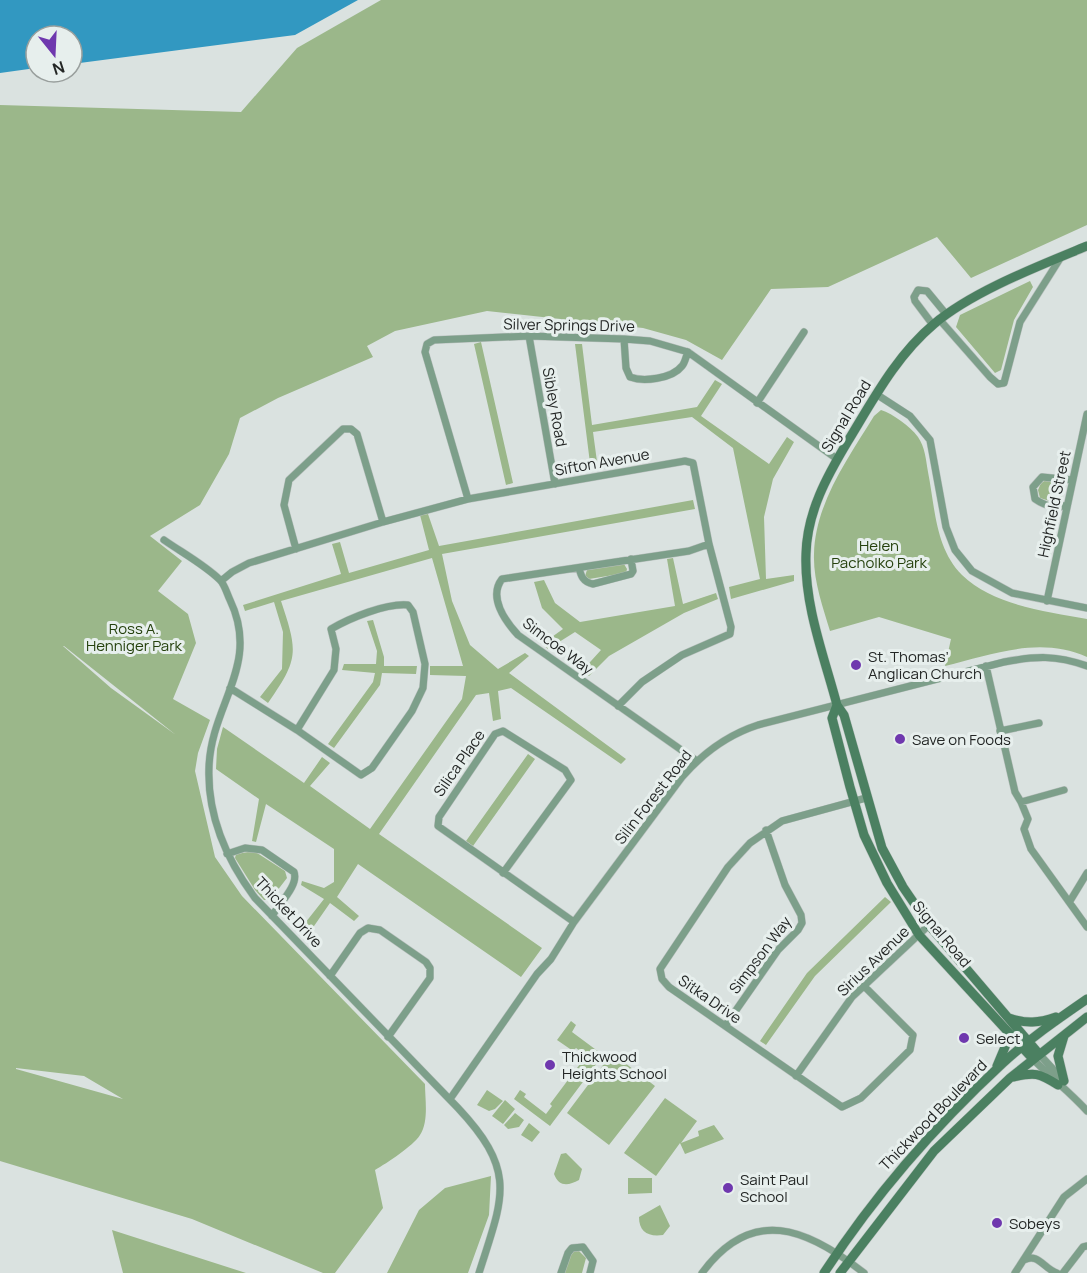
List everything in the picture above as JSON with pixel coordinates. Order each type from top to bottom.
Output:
[{"type":"street","name":"Signal Road","points":[[1025,1045],[1008,1018],[929,925],[903,887],[882,848],[844,715],[837,705],[808,592],[806,552],[814,509],[837,459],[876,394],[900,360],[939,319],[980,294],[1087,246]]},
{"type":"street","points":[[939,319],[990,377],[998,384],[1004,383],[1020,322],[1060,257]]},
{"type":"street","points":[[757,403],[804,332]]},
{"type":"street","name":"Silver Springs Drive","points":[[468,499],[425,352],[427,344],[434,340],[529,336],[624,339],[650,341],[688,352],[837,459]]},
{"type":"street","name":"Sibley Road","points":[[529,336],[555,484]]},
{"type":"street","points":[[624,339],[626,368],[630,377],[638,380],[671,375],[682,366],[688,352]]},
{"type":"street","points":[[876,394],[910,416],[930,440],[946,526],[955,550],[972,571],[1012,593],[1087,608]]},
{"type":"street","name":"Highfield Street","points":[[1047,601],[1087,414]]},
{"type":"street","points":[[296,549],[284,505],[290,480],[343,429],[351,429],[357,434],[383,522]]},
{"type":"street","name":"Sifton Avenue","points":[[221,581],[249,563],[468,499],[686,461],[693,463],[709,544],[731,627],[730,634],[682,655],[642,682],[618,706]]},
{"type":"street","points":[[1067,505],[1058,508],[1042,504],[1035,499],[1033,487],[1042,477],[1072,480]]},
{"type":"street","name":"Thicket Drive","points":[[164,540],[221,581],[237,615],[242,644],[239,665],[215,729],[209,765],[212,807],[227,854],[243,883],[272,916],[450,1099],[483,1137],[495,1158],[499,1173],[500,1203],[479,1273]]},
{"type":"street","name":"Simcoe Way","points":[[697,760],[518,635],[507,623],[496,597],[496,586],[502,579],[690,550],[709,544]]},
{"type":"street","points":[[579,568],[582,578],[587,583],[593,584],[631,574],[633,571],[631,559]]},
{"type":"street","points":[[230,688],[297,730],[361,775],[372,768],[412,711],[423,688],[425,664],[413,612],[408,605],[399,604],[347,620],[331,629],[336,649],[334,670],[297,730]]},
{"type":"street","name":"Silin Forest Road","points":[[450,1099],[574,922],[682,777],[697,760],[725,740],[748,729],[986,666],[1039,656],[1060,658],[1087,666]]},
{"type":"street","points":[[986,666],[1015,792],[1028,819],[1024,829],[1031,849],[1087,927]]},
{"type":"street","name":"Signal Road","points":[[837,705],[832,718],[864,835],[900,908],[919,935],[1008,1032],[1036,1056]]},
{"type":"street","points":[[1000,731],[1039,723]]},
{"type":"street","name":"Silica Place","points":[[503,873],[571,780],[566,770],[503,731],[495,734],[439,817],[438,826],[503,873],[574,922]]},
{"type":"street","points":[[1021,802],[1064,790]]},
{"type":"street","name":"Sitka Drive","points":[[864,986],[913,1035],[910,1050],[861,1098],[842,1107],[669,987],[662,980],[660,969],[735,858],[750,843],[766,830],[792,818],[866,798]]},
{"type":"street","name":"Simpson Way","points":[[725,1026],[778,950],[802,923],[801,915],[785,885],[766,830]]},
{"type":"street","points":[[227,854],[245,848],[262,850],[294,872],[294,882],[272,916]]},
{"type":"street","points":[[1070,901],[1087,873]]},
{"type":"street","name":"Sirius Avenue","points":[[796,1076],[852,997],[929,925]]},
{"type":"street","points":[[330,976],[360,933],[368,928],[380,930],[426,962],[430,968],[430,978],[388,1037]]},
{"type":"street","name":"Thickwood Boulevard","points":[[824,1273],[894,1175],[991,1075],[1025,1045],[1087,999]]},
{"type":"street","points":[[1008,1018],[1022,1023],[1040,1022],[1064,1015]]},
{"type":"street","name":"Thickwood Boulevard","points":[[840,1273],[934,1151],[1010,1078],[1087,1017]]},
{"type":"street","points":[[991,1075],[1001,1058],[1008,1032]]},
{"type":"street","points":[[1062,1084],[1058,1056],[1065,1034]]},
{"type":"street","points":[[1036,1056],[1087,1112]]},
{"type":"street","points":[[1010,1078],[1034,1073],[1062,1084]]},
{"type":"street","points":[[1015,1273],[1064,1197],[1087,1179]]},
{"type":"street","points":[[702,1273],[724,1248],[741,1238],[764,1231],[795,1232],[809,1237],[837,1253],[864,1273]]},
{"type":"street","points":[[1063,1273],[1083,1247],[1087,1246]]},
{"type":"street","points":[[561,1273],[572,1248],[583,1247],[593,1261],[590,1273]]},
{"type":"street","points":[[1022,1262],[1029,1257],[1037,1258],[1052,1272],[1057,1273]]},
{"type":"green space","name":"Ross A. Henniger Park","points":[[381,0],[1087,0],[1087,225],[971,278],[937,237],[828,287],[771,289],[722,360],[686,340],[643,328],[487,311],[395,331],[367,346],[373,357],[278,398],[240,418],[229,454],[200,505],[150,536],[182,561],[158,591],[188,614],[196,643],[173,699],[210,720],[198,753],[195,771],[215,857],[242,896],[425,1084],[426,1110],[423,1130],[406,1149],[375,1170],[383,1208],[335,1273],[323,1273],[192,1219],[0,1161],[0,105],[241,112],[297,48]],"holes":[[[64,646],[176,735],[111,688]],[[16,1069],[84,1076],[123,1099]]]},
{"type":"green space","points":[[1030,281],[1033,287],[1014,320],[1001,370],[995,373],[956,327],[960,315]]},
{"type":"green space","points":[[481,342],[513,483],[506,485],[474,344]]},
{"type":"green space","points":[[575,344],[582,344],[592,425],[697,407],[715,380],[722,384],[701,416],[769,464],[787,437],[794,442],[773,479],[764,517],[766,579],[794,575],[794,581],[731,599],[729,587],[760,579],[733,448],[692,417],[593,432],[598,469],[591,471]]},
{"type":"green space","name":"Helen Pacholko Park","points":[[881,410],[906,425],[920,441],[925,454],[941,540],[953,564],[962,575],[989,594],[1021,606],[1087,619],[1087,657],[1069,651],[1034,647],[999,652],[945,666],[951,639],[879,617],[830,631],[815,574],[814,554],[820,517],[844,464],[874,416]]},
{"type":"green space","points":[[1046,480],[1063,485],[1064,491],[1060,502],[1040,498],[1038,490],[1041,483]]},
{"type":"green space","points":[[693,500],[695,509],[442,554],[452,601],[470,645],[498,669],[525,653],[529,656],[509,673],[626,759],[621,764],[511,688],[498,691],[501,719],[493,721],[489,693],[476,695],[379,834],[542,948],[521,977],[358,864],[337,897],[359,916],[354,921],[330,903],[305,939],[298,932],[324,899],[301,885],[302,881],[324,888],[334,882],[334,849],[266,804],[256,842],[252,841],[259,799],[216,769],[217,749],[223,727],[304,783],[322,757],[330,763],[310,786],[370,829],[462,699],[466,676],[430,675],[430,666],[463,666],[432,558],[281,601],[293,644],[293,655],[286,676],[268,703],[260,697],[282,669],[283,632],[274,602],[245,611],[243,605],[341,574],[332,544],[340,542],[349,573],[429,550],[420,515],[428,514],[439,546]]},
{"type":"green space","points":[[673,558],[683,604],[716,593],[718,599],[684,613],[609,656],[589,676],[581,672],[601,650],[575,632],[548,649],[542,644],[563,629],[542,608],[534,582],[544,580],[555,603],[580,622],[675,606],[667,559]]},
{"type":"green space","points":[[624,564],[627,569],[626,573],[589,579],[585,576],[587,570]]},
{"type":"green space","points":[[373,620],[384,657],[384,666],[417,666],[416,674],[382,673],[380,685],[334,748],[328,744],[373,682],[375,673],[342,670],[344,664],[376,664],[377,651],[367,621]]},
{"type":"green space","points":[[528,754],[535,759],[473,846],[466,841]]},
{"type":"green space","points":[[254,851],[285,871],[287,878],[270,900],[264,900],[255,890],[235,858],[236,854]]},
{"type":"green space","points":[[885,897],[891,902],[815,976],[766,1045],[760,1041],[807,973]]},
{"type":"green space","points":[[571,1021],[576,1025],[572,1032],[603,1055],[550,1126],[514,1099],[520,1090],[526,1094],[524,1097],[546,1114],[552,1106],[550,1104],[586,1056],[576,1048],[573,1051],[557,1040]]},
{"type":"green space","points":[[612,1053],[655,1086],[609,1145],[567,1113]]},
{"type":"green space","points":[[487,1090],[503,1101],[495,1109],[489,1111],[477,1105]]},
{"type":"green space","points":[[665,1098],[697,1121],[681,1143],[699,1136],[698,1131],[714,1125],[724,1139],[685,1154],[680,1143],[656,1176],[624,1153]]},
{"type":"green space","points":[[505,1100],[515,1109],[503,1124],[492,1116]]},
{"type":"green space","points":[[515,1113],[524,1120],[519,1127],[508,1129],[504,1125]]},
{"type":"green space","points":[[529,1123],[540,1132],[532,1142],[521,1135]]},
{"type":"green space","points":[[566,1153],[582,1169],[579,1180],[564,1184],[558,1181],[554,1174],[561,1154]]},
{"type":"green space","points":[[491,1176],[489,1215],[468,1273],[387,1273],[419,1210],[445,1188]]},
{"type":"green space","points":[[628,1178],[652,1178],[652,1193],[628,1194]]},
{"type":"green space","points":[[660,1205],[670,1226],[663,1235],[649,1234],[643,1230],[639,1217]]},
{"type":"green space","points":[[112,1230],[246,1273],[123,1273]]},
{"type":"green space","points":[[574,1250],[579,1251],[586,1258],[582,1273],[563,1273],[570,1253]]},
{"type":"water","points":[[0,0],[358,0],[295,35],[84,62],[84,24],[24,24],[24,70],[0,73]]},
{"type":"place","name":"St. Thomas’ Anglican Church","points":[[856,665]]},
{"type":"place","name":"Save on Foods","points":[[900,739]]},
{"type":"place","name":"Select","points":[[964,1038]]},
{"type":"place","name":"Thickwood Heights School","points":[[550,1065]]},
{"type":"place","name":"Saint Paul School","points":[[728,1188]]},
{"type":"place","name":"Sobeys","points":[[997,1223]]}]
